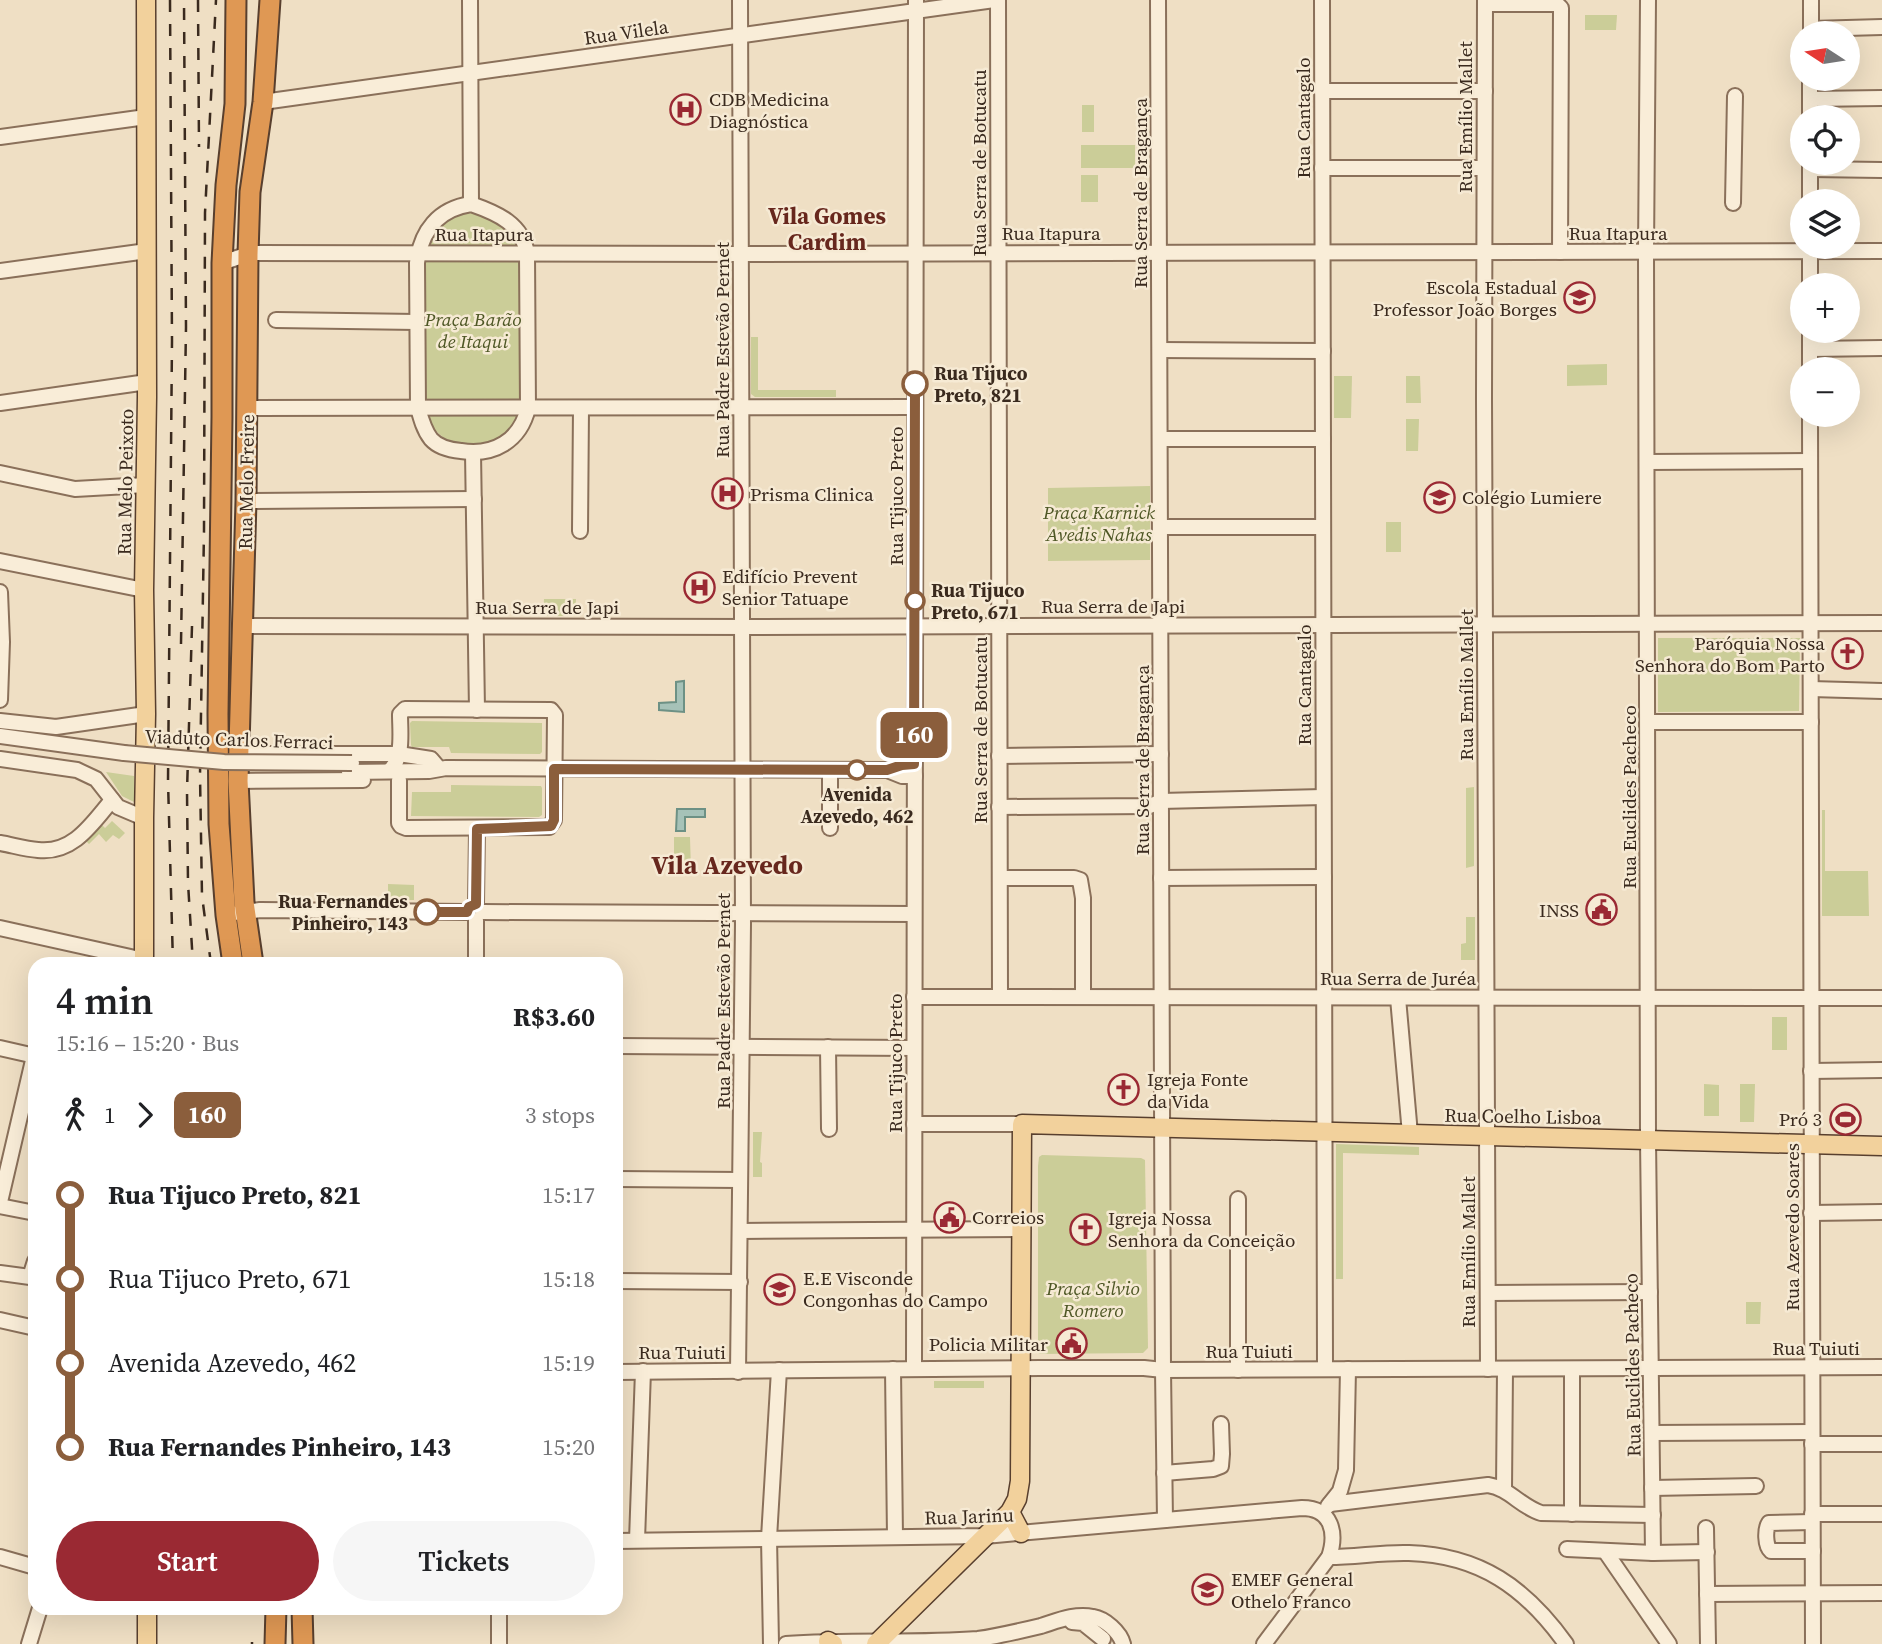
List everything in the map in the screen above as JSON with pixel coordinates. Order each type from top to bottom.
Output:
[{"type":"highway","name":"Rua Melo Freire","points":[[232,957],[219,824],[218,714],[222,263],[226,186],[235,104],[236,0]]},
{"type":"highway","name":"Rua Melo Freire","points":[[252,957],[246,911],[238,781],[246,501],[250,192],[263,102],[270,0]]},
{"type":"highway","points":[[222,417],[228,434],[226,616],[231,622],[243,626]]},
{"type":"highway","points":[[275,1644],[276,1615]]},
{"type":"highway","points":[[303,1615],[305,1641]]},
{"type":"main road","name":"Rua Melo Peixoto","points":[[144,957],[146,0]]},
{"type":"main road","points":[[877,1643],[1010,1512],[1017,1500],[1021,1368],[1022,1124],[1162,1128]]},
{"type":"main road","name":"Rua Coelho Lisboa","points":[[1162,1128],[1882,1146]]},
{"type":"main road","points":[[1010,1512],[1021,1533]]},
{"type":"main road","points":[[147,1615],[147,1644]]},
{"type":"street","points":[[470,0],[471,204]]},
{"type":"street","name":"Rua Padre Estevão Pernet","points":[[738,1372],[743,1047],[740,0]]},
{"type":"street","name":"Rua Vilela","points":[[263,102],[740,35],[916,5],[996,0]]},
{"type":"street","name":"Rua Serra de Botucatu","points":[[996,0],[1000,997]]},
{"type":"street","name":"Rua Serra de Bragança","points":[[1158,0],[1165,1520]]},
{"type":"street","name":"Rua Cantagalo","points":[[1322,0],[1325,1369]]},
{"type":"street","name":"Rua Euclides Pacheco","points":[[1648,0],[1648,1140],[1653,1553]]},
{"type":"street","points":[[1811,0],[1811,21]]},
{"type":"street","points":[[1485,2],[1551,4],[1561,8],[1560,252]]},
{"type":"street","name":"Rua Emílio Mallet","points":[[1485,2],[1483,168],[1488,1369]]},
{"type":"street","name":"Rua Tijuco Preto","points":[[914,1369],[916,5]]},
{"type":"street","points":[[1860,28],[1882,27]]},
{"type":"street","points":[[1321,91],[1485,92]]},
{"type":"street","points":[[1810,91],[1810,105]]},
{"type":"street","points":[[1733,203],[1735,96]]},
{"type":"street","points":[[1810,99],[1882,98]]},
{"type":"street","points":[[0,137],[146,117]]},
{"type":"street","points":[[1322,168],[1483,168]]},
{"type":"street","points":[[1860,169],[1882,170]]},
{"type":"street","points":[[471,204],[496,214],[519,231],[526,243],[527,254],[528,408],[523,422],[510,439],[490,451],[473,453],[441,446],[432,439],[422,422],[418,408],[417,322],[418,253],[425,232],[449,212],[471,204]]},
{"type":"street","name":"Rua Itapura","points":[[222,263],[248,254],[1646,252],[1790,249]]},
{"type":"street","name":"Rua Itapura","points":[[1860,250],[1882,251]]},
{"type":"street","points":[[0,271],[147,251]]},
{"type":"street","points":[[276,320],[417,322]]},
{"type":"street","points":[[1810,343],[1810,357]]},
{"type":"street","points":[[1810,349],[1882,348]]},
{"type":"street","points":[[1160,350],[1323,351]]},
{"type":"street","points":[[0,404],[147,382]]},
{"type":"street","points":[[247,408],[915,407]]},
{"type":"street","points":[[580,531],[581,408]]},
{"type":"street","points":[[1810,427],[1810,622],[1882,623]]},
{"type":"street","points":[[1161,439],[1323,439]]},
{"type":"street","points":[[473,453],[477,710]]},
{"type":"street","points":[[1647,462],[1810,461]]},
{"type":"street","points":[[0,473],[75,489],[146,485]]},
{"type":"street","points":[[246,501],[474,499]]},
{"type":"street","points":[[1160,527],[1323,527]]},
{"type":"street","points":[[0,561],[144,590]]},
{"type":"street","points":[[0,592],[0,700]]},
{"type":"street","name":"Rua Serra de Japi","points":[[243,626],[742,627],[1810,622]]},
{"type":"street","name":"Rua Azevedo Soares","points":[[1810,622],[1813,1644]]},
{"type":"street","points":[[1811,690],[1882,691]]},
{"type":"street","points":[[405,709],[554,712],[554,820],[551,826],[406,828],[399,823],[396,767],[400,714],[405,709]]},
{"type":"street","points":[[0,721],[56,727],[146,714]]},
{"type":"street","points":[[1648,722],[1811,722]]},
{"type":"street","points":[[0,736],[123,757]]},
{"type":"street","points":[[0,745],[123,757]]},
{"type":"street","points":[[239,754],[396,767],[425,778],[440,768],[887,770],[902,776],[914,770]]},
{"type":"street","points":[[999,756],[1161,754]]},
{"type":"street","name":"Viaduto Carlos Ferraci","points":[[123,757],[396,767]]},
{"type":"street","points":[[0,759],[77,770],[96,779],[118,807],[144,818]]},
{"type":"street","points":[[238,781],[396,767],[431,759],[440,768]]},
{"type":"street","points":[[830,770],[830,828]]},
{"type":"street","points":[[999,807],[1150,806],[1161,801],[1323,797]]},
{"type":"street","points":[[0,843],[40,851],[65,847],[82,834],[112,800]]},
{"type":"street","points":[[476,957],[477,829]]},
{"type":"street","points":[[1161,878],[1324,877]]},
{"type":"street","points":[[1000,878],[1080,880],[1083,898],[1083,997]]},
{"type":"street","points":[[226,915],[260,909],[914,914]]},
{"type":"street","points":[[0,928],[123,957]]},
{"type":"street","name":"Rua Serra de Juréa","points":[[914,997],[1882,998]]},
{"type":"street","points":[[1398,998],[1410,1134]]},
{"type":"street","points":[[623,1046],[914,1048]]},
{"type":"street","points":[[828,1047],[829,1129]]},
{"type":"street","points":[[0,1048],[28,1055]]},
{"type":"street","points":[[1811,1071],[1882,1070]]},
{"type":"street","points":[[28,1082],[0,1204],[28,1211]]},
{"type":"street","points":[[914,1124],[1022,1124]]},
{"type":"street","points":[[623,1179],[740,1180]]},
{"type":"street","points":[[1238,1199],[1238,1370]]},
{"type":"street","points":[[1811,1213],[1882,1212]]},
{"type":"street","points":[[740,1231],[1021,1229]]},
{"type":"street","points":[[0,1273],[28,1277]]},
{"type":"street","points":[[623,1281],[740,1282]]},
{"type":"street","points":[[1488,1293],[1650,1293]]},
{"type":"street","points":[[0,1320],[28,1326]]},
{"type":"street","name":"Rua Tuiuti","points":[[623,1372],[1021,1368],[1572,1370],[1882,1367]]},
{"type":"street","points":[[894,1369],[895,1537]]},
{"type":"street","points":[[1505,1369],[1504,1490],[1537,1512],[1653,1515]]},
{"type":"street","points":[[771,1644],[769,1538],[779,1370]]},
{"type":"street","points":[[1264,1644],[1329,1556],[1333,1545],[1334,1536],[1326,1509],[1342,1486],[1346,1470],[1348,1370]]},
{"type":"street","points":[[1572,1370],[1573,1514]]},
{"type":"street","points":[[637,1540],[643,1371]]},
{"type":"street","points":[[1164,1473],[1216,1469],[1221,1466],[1221,1424]]},
{"type":"street","points":[[1652,1433],[1812,1438],[1882,1444]]},
{"type":"street","name":"Rua Jarinu","points":[[623,1541],[985,1536],[1302,1508],[1326,1509],[1488,1485],[1504,1490]]},
{"type":"street","points":[[1653,1488],[1756,1486]]},
{"type":"street","points":[[1812,1551],[1771,1551],[1767,1546],[1769,1523],[1882,1514]]},
{"type":"street","points":[[1706,1528],[1708,1644]]},
{"type":"street","points":[[1567,1549],[1653,1553],[1707,1552]]},
{"type":"street","points":[[1605,1551],[1669,1644]]},
{"type":"street","points":[[1329,1556],[1407,1553],[1464,1562],[1497,1577],[1525,1596],[1550,1622],[1565,1644]]},
{"type":"street","points":[[0,1557],[28,1565]]},
{"type":"street","points":[[1707,1594],[1882,1592]]},
{"type":"street","points":[[29,1644],[38,1615]]},
{"type":"street","points":[[499,1615],[499,1644]]},
{"type":"street","points":[[786,1644],[913,1643],[995,1636],[1080,1616],[1105,1621],[1121,1639]]},
{"type":"street","points":[[1056,1621],[1083,1623],[1101,1642],[1110,1633],[1121,1639]]},
{"type":"street","points":[[899,1622],[913,1643]]},
{"type":"green space","points":[[1585,15],[1617,15],[1616,30],[1585,30]]},
{"type":"green space","points":[[1082,105],[1094,105],[1094,132],[1082,132]]},
{"type":"green space","points":[[1081,145],[1135,145],[1135,168],[1081,168]]},
{"type":"green space","points":[[1081,175],[1098,175],[1098,202],[1081,202]]},
{"type":"green space","points":[[472,213],[482,214],[507,227],[521,247],[424,248],[448,219]]},
{"type":"green space","name":"Praça Barão de Itaqui","points":[[522,259],[523,401],[424,401],[424,260]]},
{"type":"green space","points":[[751,337],[758,337],[758,390],[836,390],[836,397],[755,397],[751,394]]},
{"type":"green space","points":[[1607,364],[1607,385],[1567,386],[1567,365]]},
{"type":"green space","points":[[1334,376],[1352,376],[1351,418],[1334,418]]},
{"type":"green space","points":[[1406,376],[1420,376],[1421,403],[1406,403]]},
{"type":"green space","points":[[423,413],[520,413],[498,439],[472,447],[458,445],[445,438],[433,428]]},
{"type":"green space","points":[[1406,419],[1419,419],[1418,451],[1406,451]]},
{"type":"green space","name":"Praça Karnick Avedis Nahas","points":[[1150,486],[1150,560],[1048,561],[1048,488]]},
{"type":"green space","points":[[1386,522],[1401,522],[1401,552],[1386,552]]},
{"type":"green space","points":[[544,599],[576,599],[575,616],[543,616]]},
{"type":"green space","points":[[1658,638],[1800,638],[1799,711],[1658,712]]},
{"type":"green space","points":[[412,721],[542,723],[542,752],[451,753],[449,747],[412,747]]},
{"type":"green space","points":[[106,772],[134,776],[134,802],[122,796]]},
{"type":"green space","points":[[451,785],[541,786],[542,815],[411,816],[412,792],[451,792]]},
{"type":"green space","points":[[1474,787],[1474,866],[1466,868],[1466,788]]},
{"type":"green space","points":[[1822,810],[1825,810],[1825,871],[1868,871],[1869,916],[1822,916]]},
{"type":"green space","points":[[112,821],[125,833],[119,839],[113,835],[106,842],[99,834],[89,844],[86,841],[101,824],[105,828]]},
{"type":"green space","points":[[674,837],[690,837],[691,870],[674,870]]},
{"type":"green space","points":[[388,884],[414,885],[414,900],[388,900]]},
{"type":"green space","points":[[1466,917],[1475,917],[1475,960],[1461,960],[1461,944],[1466,943]]},
{"type":"green space","points":[[1772,1017],[1787,1017],[1787,1050],[1772,1050]]},
{"type":"green space","points":[[1704,1084],[1719,1085],[1719,1116],[1704,1116]]},
{"type":"green space","points":[[1740,1084],[1755,1084],[1754,1122],[1740,1122]]},
{"type":"green space","points":[[753,1132],[762,1132],[762,1177],[753,1177]]},
{"type":"green space","points":[[1336,1144],[1419,1147],[1419,1155],[1343,1153],[1343,1279],[1336,1279]]},
{"type":"green space","name":"Praça Silvio Romero","points":[[1039,1157],[1145,1160],[1148,1348],[1143,1353],[1039,1354],[1038,1166]]},
{"type":"green space","points":[[1746,1302],[1761,1302],[1760,1324],[1746,1324]]},
{"type":"green space","points":[[934,1381],[984,1381],[984,1388],[934,1388]]},
{"type":"water","points":[[684,681],[684,712],[659,710],[659,703],[676,702],[676,682]]},
{"type":"water","points":[[677,809],[705,809],[705,817],[685,817],[685,831],[676,831]]},
{"type":"railway","points":[[170,0],[172,341],[168,781],[173,957]]},
{"type":"railway","points":[[181,644],[186,327],[184,0]]},
{"type":"railway","points":[[198,0],[199,147]]},
{"type":"railway","points":[[210,957],[202,896],[200,775],[205,213],[216,0]]},
{"type":"railway","points":[[192,626],[187,791],[193,957]]},
{"type":"bus line","name":"160","points":[[427,912],[467,912],[469,907],[476,904],[477,829],[551,826],[554,820],[554,769],[887,770],[914,764],[915,384]]},
{"type":"place","name":"CDB Medicina Diagnóstica","points":[[686,110]]},
{"type":"place","name":"Escola Estadual Professor João Borges","points":[[1580,298]]},
{"type":"place","name":"Rua Tijuco Preto, 821","points":[[915,384]]},
{"type":"place","name":"Prisma Clinica","points":[[727,494]]},
{"type":"place","name":"Colégio Lumiere","points":[[1439,497]]},
{"type":"place","name":"Edifício Prevent Senior Tatuape","points":[[699,587]]},
{"type":"place","name":"Rua Tijuco Preto, 671","points":[[915,601]]},
{"type":"place","name":"Paróquia Nossa Senhora do Bom Parto","points":[[1848,654]]},
{"type":"place","name":"Avenida Azevedo, 462","points":[[857,770]]},
{"type":"place","name":"INSS","points":[[1602,910]]},
{"type":"place","name":"Rua Fernandes Pinheiro, 143","points":[[427,912]]},
{"type":"place","name":"Igreja Fonte da Vida","points":[[1124,1090]]},
{"type":"place","name":"Pró 3","points":[[1845,1119]]},
{"type":"place","name":"Correios","points":[[949,1217]]},
{"type":"place","name":"Igreja Nossa Senhora da Conceição","points":[[1085,1229]]},
{"type":"place","name":"E.E Visconde Congonhas do Campo","points":[[780,1289]]},
{"type":"place","name":"Policia Militar","points":[[1071,1344]]},
{"type":"place","name":"EMEF General Othelo Franco","points":[[1208,1590]]},
{"type":"district","name":"Vila Gomes Cardim","points":[[827,229]]},
{"type":"district","name":"Vila Azevedo","points":[[727,865]]}]
